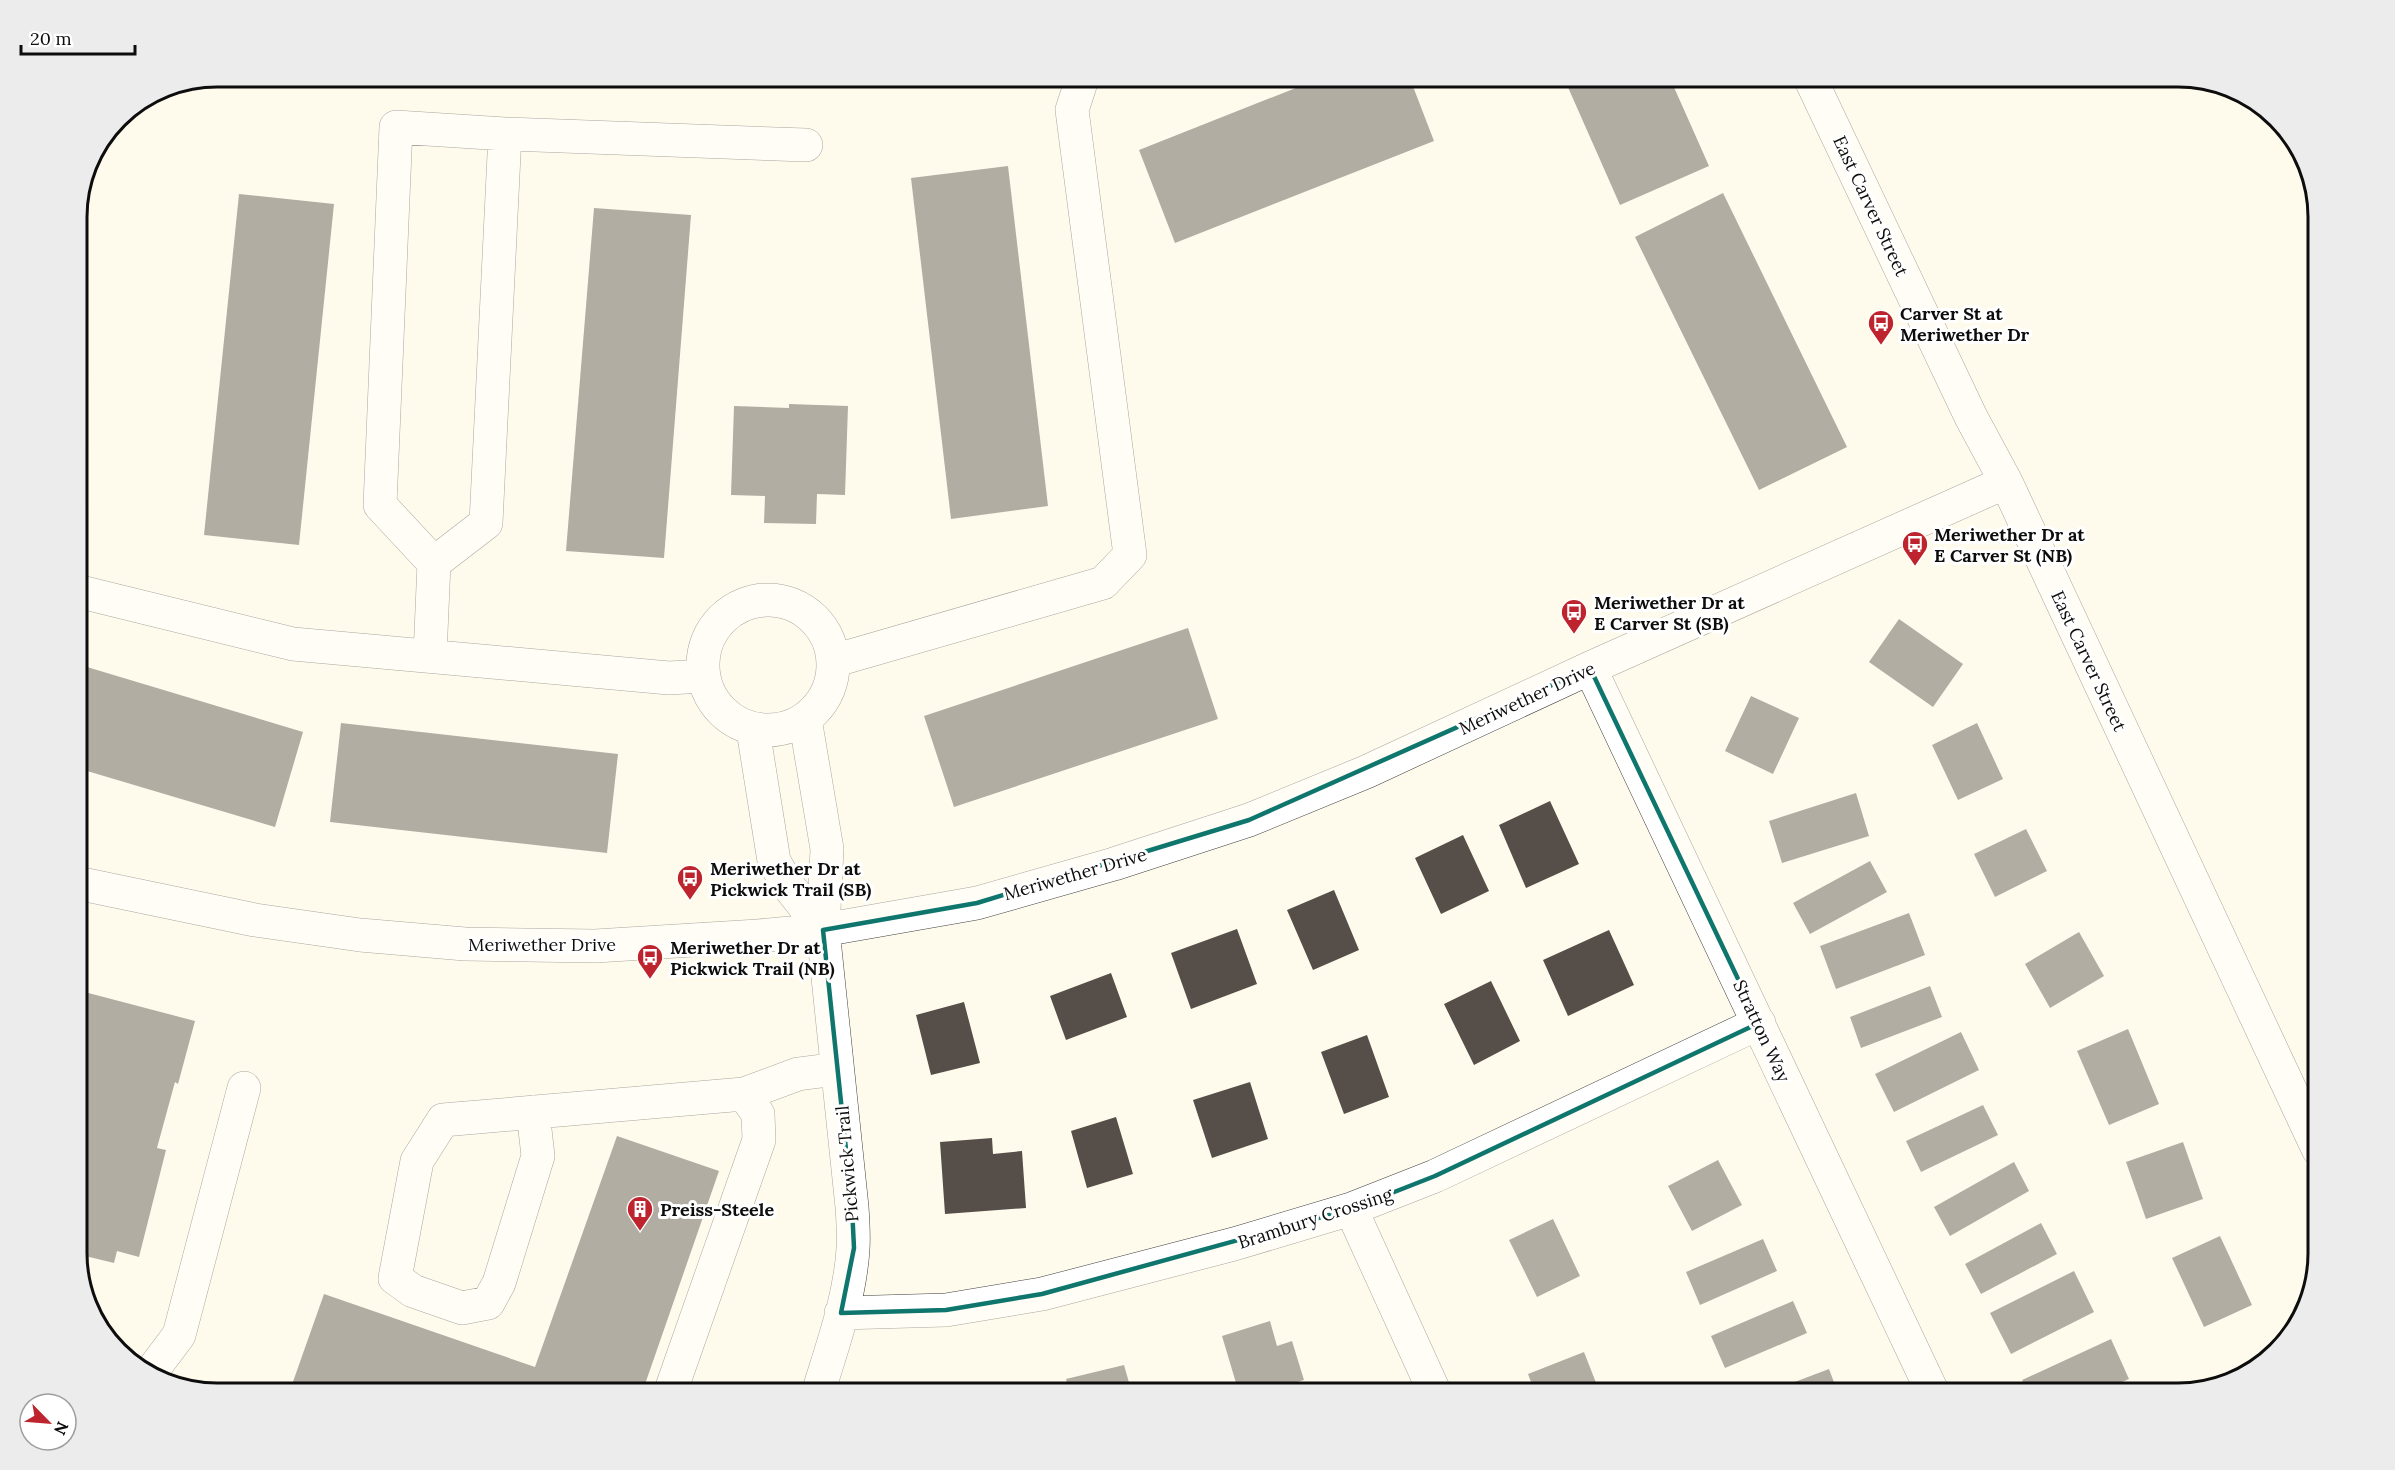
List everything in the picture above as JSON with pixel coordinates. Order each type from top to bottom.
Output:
[{"type":"street","points":[[833,661],[1103,583],[1131,555],[1072,110],[1079,87]]},
{"type":"street","name":"East Carver Street","points":[[1814,87],[1971,417],[2006,482],[2308,1128]]},
{"type":"street","points":[[430,656],[435,563],[380,505],[396,127],[505,134],[806,145]]},
{"type":"street","points":[[435,563],[486,523],[505,134]]},
{"type":"street","name":"Meriwether Drive","points":[[87,885],[255,920],[360,935],[465,944],[595,946],[823,930],[977,903],[1114,864],[1249,820],[1366,772],[1590,668],[2006,482]]},
{"type":"street","points":[[87,593],[293,644],[669,678],[703,676]]},
{"type":"street","points":[[760,600],[781,601],[801,608],[818,622],[829,640],[833,661],[831,683],[821,703],[805,719],[790,727],[772,731],[753,730],[735,723],[720,711],[709,694],[703,676],[703,655],[716,626],[740,606],[760,600]]},
{"type":"street","name":"Stratton Way","points":[[1590,668],[1928,1383]]},
{"type":"street","name":"Pickwick Trail","points":[[805,719],[827,849],[823,930],[852,1207],[854,1248],[841,1314],[822,1383]]},
{"type":"street","points":[[753,730],[774,861],[787,884],[823,930]]},
{"type":"street","name":"Brambury Crossing","points":[[841,1314],[946,1310],[1042,1294],[1234,1244],[1351,1209],[1435,1176],[1759,1023]]},
{"type":"street","points":[[533,1112],[538,1156],[499,1283],[488,1303],[462,1308],[413,1291],[395,1278],[417,1161],[443,1120],[533,1112],[744,1094],[798,1074],[837,1069]]},
{"type":"street","points":[[155,1367],[179,1335],[244,1088]]},
{"type":"street","points":[[674,1383],[759,1140],[758,1114],[744,1094]]},
{"type":"street","points":[[1351,1209],[1430,1383]]},
{"type":"highlighted area","points":[[1590,668],[1759,1023],[1435,1176],[1351,1209],[1042,1294],[946,1310],[841,1313],[854,1248],[852,1207],[823,930],[977,903],[1249,820]]},
{"type":"building","points":[[1298,87],[1413,87],[1434,141],[1175,243],[1139,150]]},
{"type":"building","points":[[1568,87],[1674,87],[1709,166],[1620,205]]},
{"type":"building","points":[[1008,166],[1048,506],[951,519],[911,178]]},
{"type":"building","points":[[1723,193],[1847,447],[1759,490],[1635,237]]},
{"type":"building","points":[[239,194],[334,204],[299,545],[204,535]]},
{"type":"building","points":[[594,208],[691,215],[664,558],[566,551]]},
{"type":"building","points":[[789,404],[848,406],[845,495],[817,494],[816,524],[764,523],[765,496],[731,495],[734,406],[789,408]]},
{"type":"building","points":[[1899,619],[1963,664],[1933,707],[1869,662]]},
{"type":"building","points":[[1188,628],[1218,719],[954,807],[924,716]]},
{"type":"building","points":[[87,667],[303,732],[275,827],[87,771]]},
{"type":"building","points":[[1751,696],[1799,718],[1773,774],[1725,751]]},
{"type":"building","points":[[341,723],[618,754],[607,853],[330,822]]},
{"type":"building","points":[[1977,723],[2003,779],[1958,800],[1932,745]]},
{"type":"building","points":[[1856,793],[1869,836],[1782,863],[1769,821]]},
{"type":"building","points":[[1550,801],[1579,864],[1526,888],[1499,825]]},
{"type":"building","points":[[2026,829],[2047,871],[1995,897],[1974,854]]},
{"type":"building","points":[[1463,835],[1489,891],[1441,914],[1415,858]]},
{"type":"building","points":[[1870,861],[1887,892],[1810,934],[1793,903]]},
{"type":"building","points":[[1334,890],[1359,950],[1313,970],[1287,910]]},
{"type":"building","points":[[1909,913],[1925,955],[1836,989],[1820,946]]},
{"type":"building","points":[[1237,929],[1257,984],[1191,1009],[1171,953]]},
{"type":"building","points":[[1609,930],[1634,985],[1568,1016],[1543,960]]},
{"type":"building","points":[[2079,932],[2104,976],[2050,1008],[2025,964]]},
{"type":"building","points":[[1111,973],[1127,1017],[1066,1040],[1050,996]]},
{"type":"building","points":[[1491,981],[1520,1041],[1474,1065],[1444,1004]]},
{"type":"building","points":[[1930,986],[1942,1017],[1861,1048],[1850,1017]]},
{"type":"building","points":[[87,993],[195,1021],[157,1148],[166,1150],[139,1257],[117,1251],[114,1263],[87,1256]]},
{"type":"building","points":[[964,1002],[980,1063],[931,1075],[916,1015]]},
{"type":"building","points":[[2128,1029],[2159,1104],[2109,1125],[2077,1051]]},
{"type":"building","points":[[1961,1032],[1979,1070],[1894,1112],[1875,1074]]},
{"type":"building","points":[[1367,1035],[1389,1097],[1344,1114],[1321,1052]]},
{"type":"building","points":[[1250,1082],[1268,1139],[1212,1158],[1193,1100]]},
{"type":"building","points":[[1983,1105],[1998,1135],[1921,1172],[1906,1141]]},
{"type":"building","points":[[1116,1117],[1133,1174],[1087,1188],[1071,1131]]},
{"type":"building","name":"Preiss-Steele","points":[[617,1136],[719,1171],[645,1383],[293,1383],[324,1294],[535,1367]]},
{"type":"building","points":[[992,1138],[993,1154],[1022,1151],[1026,1208],[945,1214],[940,1142]]},
{"type":"building","points":[[2183,1142],[2203,1199],[2146,1219],[2126,1162]]},
{"type":"building","points":[[1718,1160],[1742,1205],[1692,1231],[1668,1186]]},
{"type":"building","points":[[2014,1162],[2029,1191],[1950,1236],[1934,1207]]},
{"type":"building","points":[[1553,1219],[1580,1276],[1537,1297],[1509,1240]]},
{"type":"building","points":[[2041,1223],[2057,1254],[1981,1294],[1965,1264]]},
{"type":"building","points":[[2220,1236],[2252,1305],[2204,1327],[2172,1258]]},
{"type":"building","points":[[1763,1239],[1777,1271],[1700,1305],[1686,1272]]},
{"type":"building","points":[[2074,1271],[2094,1312],[2011,1354],[1990,1313]]},
{"type":"building","points":[[1793,1301],[1807,1333],[1725,1368],[1711,1336]]},
{"type":"building","points":[[1270,1321],[1277,1346],[1292,1341],[1304,1380],[1294,1383],[1236,1383],[1222,1336]]},
{"type":"building","points":[[2111,1339],[2129,1379],[2120,1383],[2024,1383],[2022,1380]]},
{"type":"building","points":[[1584,1352],[1596,1383],[1531,1383],[1528,1374]]},
{"type":"building","points":[[1124,1365],[1129,1383],[1067,1383],[1066,1379]]},
{"type":"building","points":[[1829,1369],[1834,1383],[1792,1383]]},
{"type":"place","name":"Carver St at Meriwether Dr","points":[[1881,346]]},
{"type":"place","name":"Meriwether Dr at E Carver St (NB)","points":[[1915,567]]},
{"type":"place","name":"Meriwether Dr at E Carver St (SB)","points":[[1574,635]]},
{"type":"place","name":"Meriwether Dr at Pickwick Trail (SB)","points":[[690,901]]},
{"type":"place","name":"Meriwether Dr at Pickwick Trail (NB)","points":[[650,980]]},
{"type":"place","name":"Preiss-Steele","points":[[640,1232]]}]
